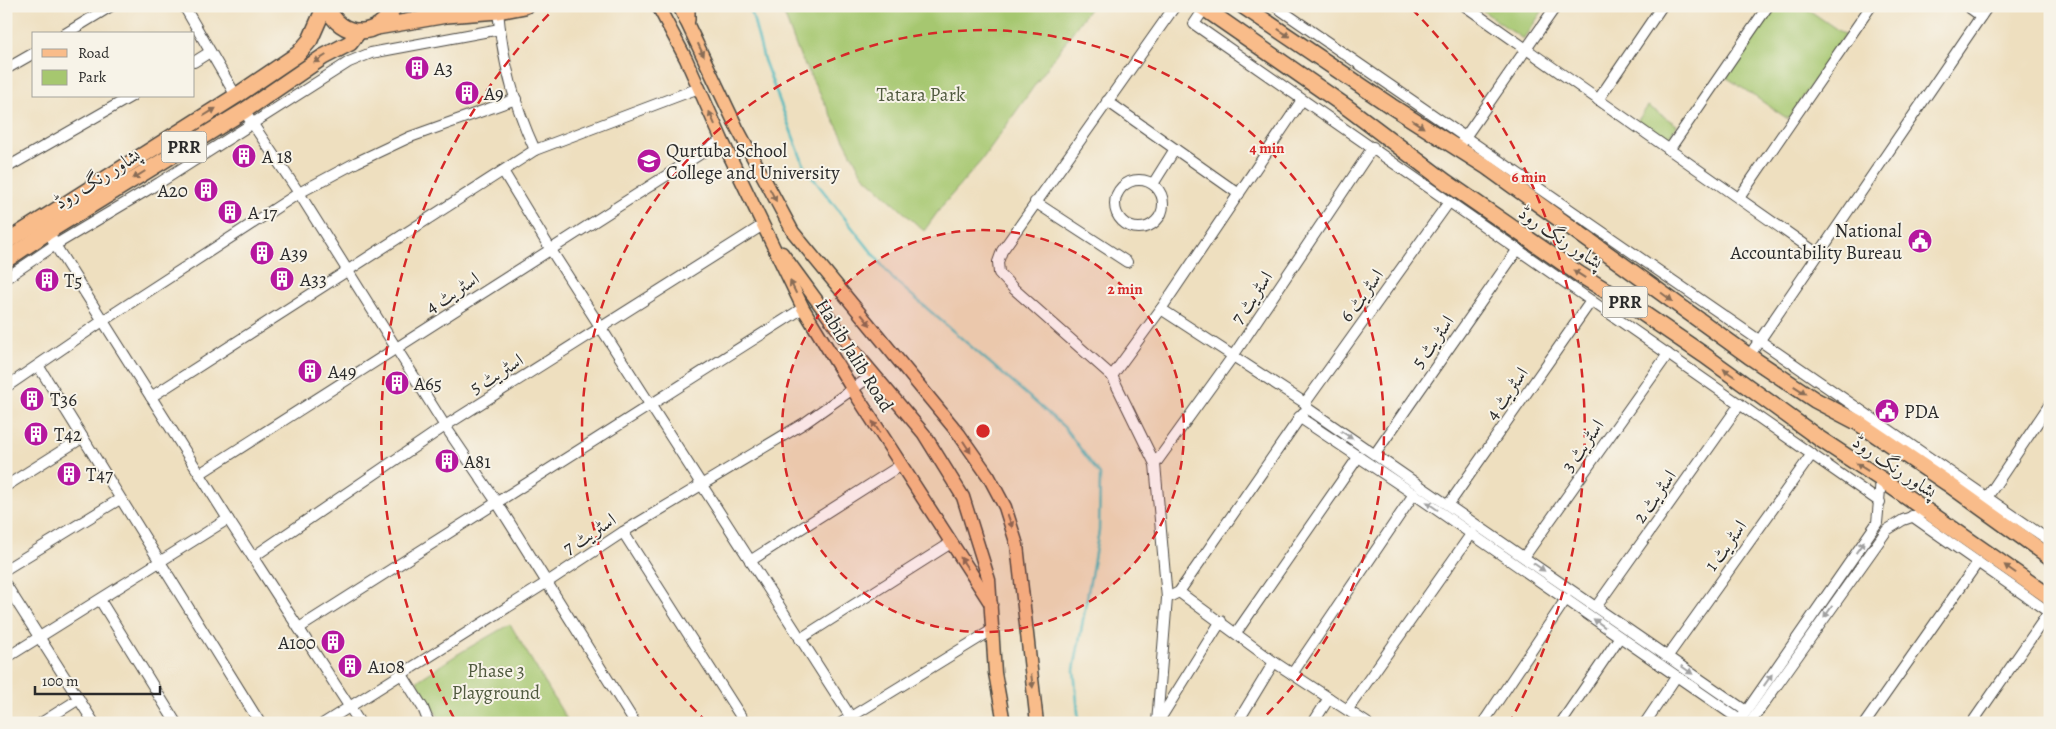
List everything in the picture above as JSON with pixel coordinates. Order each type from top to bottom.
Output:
[{"type":"highway","points":[[326,6],[335,21],[342,26],[359,31],[447,15],[498,11],[525,6]]},
{"type":"highway","name":"پشاور رنگ روڈ","points":[[6,242],[236,96],[298,54],[310,40],[326,6]]},
{"type":"highway","points":[[377,27],[390,14],[394,6]]},
{"type":"highway","name":"پشاور رنگ روڈ","points":[[1243,6],[1390,106],[1461,144],[1487,168],[1749,356],[1815,400],[1857,422],[1984,502],[2050,557]]},
{"type":"highway","name":"پشاور رنگ روڈ","points":[[1203,8],[1348,108],[1446,182],[1578,274],[1696,350],[1778,407],[1820,439],[1881,479],[1919,514],[2050,596]]},
{"type":"highway","name":"پشاور رنگ روڈ","points":[[6,260],[52,238],[248,117],[323,57],[350,43],[359,31]]},
{"type":"main road","name":"Habib Jalib Road","points":[[658,6],[673,31],[722,140],[803,308],[853,390],[990,604],[995,673],[1004,723]]},
{"type":"main road","points":[[679,6],[687,13],[737,128],[793,232],[959,434],[989,477],[1005,507],[1017,545],[1037,723]]},
{"type":"main road","points":[[763,225],[850,346],[924,434],[963,498],[985,565],[990,604]]},
{"type":"main road","points":[[786,258],[802,243]]},
{"type":"street","points":[[68,32],[112,6]]},
{"type":"street","points":[[184,6],[236,96]]},
{"type":"street","points":[[1158,723],[1166,598],[1154,464],[1112,376],[999,274],[998,262],[1002,251],[1035,202],[1175,6]]},
{"type":"street","points":[[1275,6],[1461,144],[1690,292],[1984,502],[2050,541]]},
{"type":"street","points":[[1461,144],[1556,6]]},
{"type":"street","points":[[1598,100],[1662,6]]},
{"type":"street","points":[[1669,150],[1768,6]]},
{"type":"street","points":[[1738,198],[1871,6]]},
{"type":"street","points":[[1967,6],[1981,16]]},
{"type":"street","points":[[1749,356],[1988,6]]},
{"type":"street","points":[[1468,7],[1818,254]]},
{"type":"street","points":[[1203,8],[1194,24],[1880,502]]},
{"type":"street","points":[[498,11],[516,99],[524,126],[535,150]]},
{"type":"street","points":[[500,28],[371,53],[349,62],[248,117],[299,194],[445,426],[496,501],[636,723]]},
{"type":"street","points":[[195,61],[210,52]]},
{"type":"street","points":[[6,69],[32,54]]},
{"type":"street","points":[[151,397],[535,150],[699,88]]},
{"type":"street","points":[[6,168],[128,98]]},
{"type":"street","points":[[6,387],[104,320],[299,194],[357,162],[410,137],[516,99]]},
{"type":"street","points":[[1112,376],[1161,309],[1302,100]]},
{"type":"street","points":[[1107,101],[1239,194]]},
{"type":"street","name":"اسٹریٹ 4","points":[[200,473],[722,140]]},
{"type":"street","name":"اسٹریٹ 7","points":[[1154,464],[1233,356],[1373,147]]},
{"type":"street","points":[[1153,184],[1175,149]]},
{"type":"street","points":[[503,171],[551,250],[850,716]]},
{"type":"street","points":[[1130,181],[1146,181],[1153,184],[1162,197],[1161,213],[1157,220],[1143,228],[1127,225],[1117,214],[1116,198],[1119,191],[1130,181]]},
{"type":"street","points":[[1035,202],[1126,262]]},
{"type":"street","name":"اسٹریٹ 6","points":[[1179,592],[1299,418],[1306,405],[1449,202]]},
{"type":"street","name":"اسٹریٹ 5","points":[[253,557],[445,426],[763,225]]},
{"type":"street","points":[[6,278],[52,238],[151,397],[360,723]]},
{"type":"street","name":"اسٹریٹ 5","points":[[1375,454],[1518,249]]},
{"type":"street","name":"اسٹریٹ 4","points":[[1449,504],[1591,301]]},
{"type":"street","points":[[299,628],[650,403],[803,308]]},
{"type":"street","points":[[1161,309],[1306,405],[1449,504],[1566,599],[1739,721],[1753,718],[1887,530],[1919,514],[1978,562],[2050,612],[1972,723]]},
{"type":"street","name":"اسٹریٹ 3","points":[[1524,557],[1668,354]]},
{"type":"street","points":[[39,366],[260,723]]},
{"type":"street","name":"اسٹریٹ 7","points":[[324,723],[623,532],[806,422],[874,374]]},
{"type":"street","name":"اسٹریٹ 2","points":[[1596,607],[1740,404]]},
{"type":"street","points":[[1984,502],[2050,404]]},
{"type":"street","points":[[1299,418],[1359,456],[1472,533],[1493,541],[1524,557],[1753,718]]},
{"type":"street","points":[[6,486],[82,438]]},
{"type":"street","name":"اسٹریٹ 1","points":[[1667,657],[1812,454]]},
{"type":"street","points":[[1236,634],[1359,456]]},
{"type":"street","points":[[750,561],[901,465]]},
{"type":"street","points":[[1753,718],[1876,523],[1880,502],[1881,479]]},
{"type":"street","points":[[1292,674],[1414,494]]},
{"type":"street","points":[[6,569],[120,499]]},
{"type":"street","points":[[6,658],[228,518]]},
{"type":"street","points":[[623,532],[745,723]]},
{"type":"street","points":[[1348,709],[1472,533]]},
{"type":"street","points":[[800,639],[951,543]]},
{"type":"street","points":[[1865,723],[1978,562]]},
{"type":"street","points":[[6,585],[94,723]]},
{"type":"street","points":[[1166,598],[1179,592],[1221,621],[1274,662],[1367,723]]},
{"type":"street","points":[[1483,723],[1566,599]]},
{"type":"street","points":[[100,600],[176,723]]},
{"type":"street","points":[[1158,723],[1221,621]]},
{"type":"street","points":[[841,723],[992,630]]},
{"type":"street","points":[[1562,723],[1619,638]]},
{"type":"street","points":[[1237,723],[1274,662]]},
{"type":"street","points":[[401,673],[423,708],[429,723]]},
{"type":"street","points":[[1645,723],[1676,677]]},
{"type":"street","points":[[1313,723],[1329,698]]},
{"type":"street","points":[[41,723],[79,699]]},
{"type":"green space","name":"Tatara Park","points":[[781,6],[1091,6],[981,161],[942,206],[924,231],[862,174],[799,54]]},
{"type":"green space","points":[[1476,6],[1546,6],[1523,39]]},
{"type":"green space","points":[[1774,6],[1803,6],[1845,35],[1788,119],[1726,77]]},
{"type":"green space","points":[[1648,106],[1677,125],[1665,143],[1636,123]]},
{"type":"green space","name":"Phase 3 Playground","points":[[510,624],[569,723],[442,723],[417,681],[458,654]]},
{"type":"waterway","points":[[750,6],[764,60],[805,168],[893,279],[1064,427],[1100,475],[1099,531],[1074,670],[1079,723]]},
{"type":"place","name":"A3","points":[[417,68]]},
{"type":"place","name":"A9","points":[[467,93]]},
{"type":"place","name":"A 18","points":[[244,156]]},
{"type":"place","name":"Qurtuba School College and University","points":[[649,161]]},
{"type":"place","name":"A20","points":[[206,190]]},
{"type":"place","name":"A 17","points":[[230,212]]},
{"type":"place","name":"National Accountability Bureau","points":[[1920,241]]},
{"type":"place","name":"A39","points":[[262,253]]},
{"type":"place","name":"A33","points":[[282,279]]},
{"type":"place","name":"T5","points":[[47,280]]},
{"type":"place","name":"A49","points":[[310,371]]},
{"type":"place","name":"A65","points":[[397,383]]},
{"type":"place","name":"T36","points":[[32,399]]},
{"type":"place","name":"PDA","points":[[1887,411]]},
{"type":"place","name":"T42","points":[[36,434]]},
{"type":"place","name":"A81","points":[[447,461]]},
{"type":"place","name":"T47","points":[[69,474]]},
{"type":"place","name":"A100","points":[[333,642]]},
{"type":"place","name":"A108","points":[[350,666]]}]
